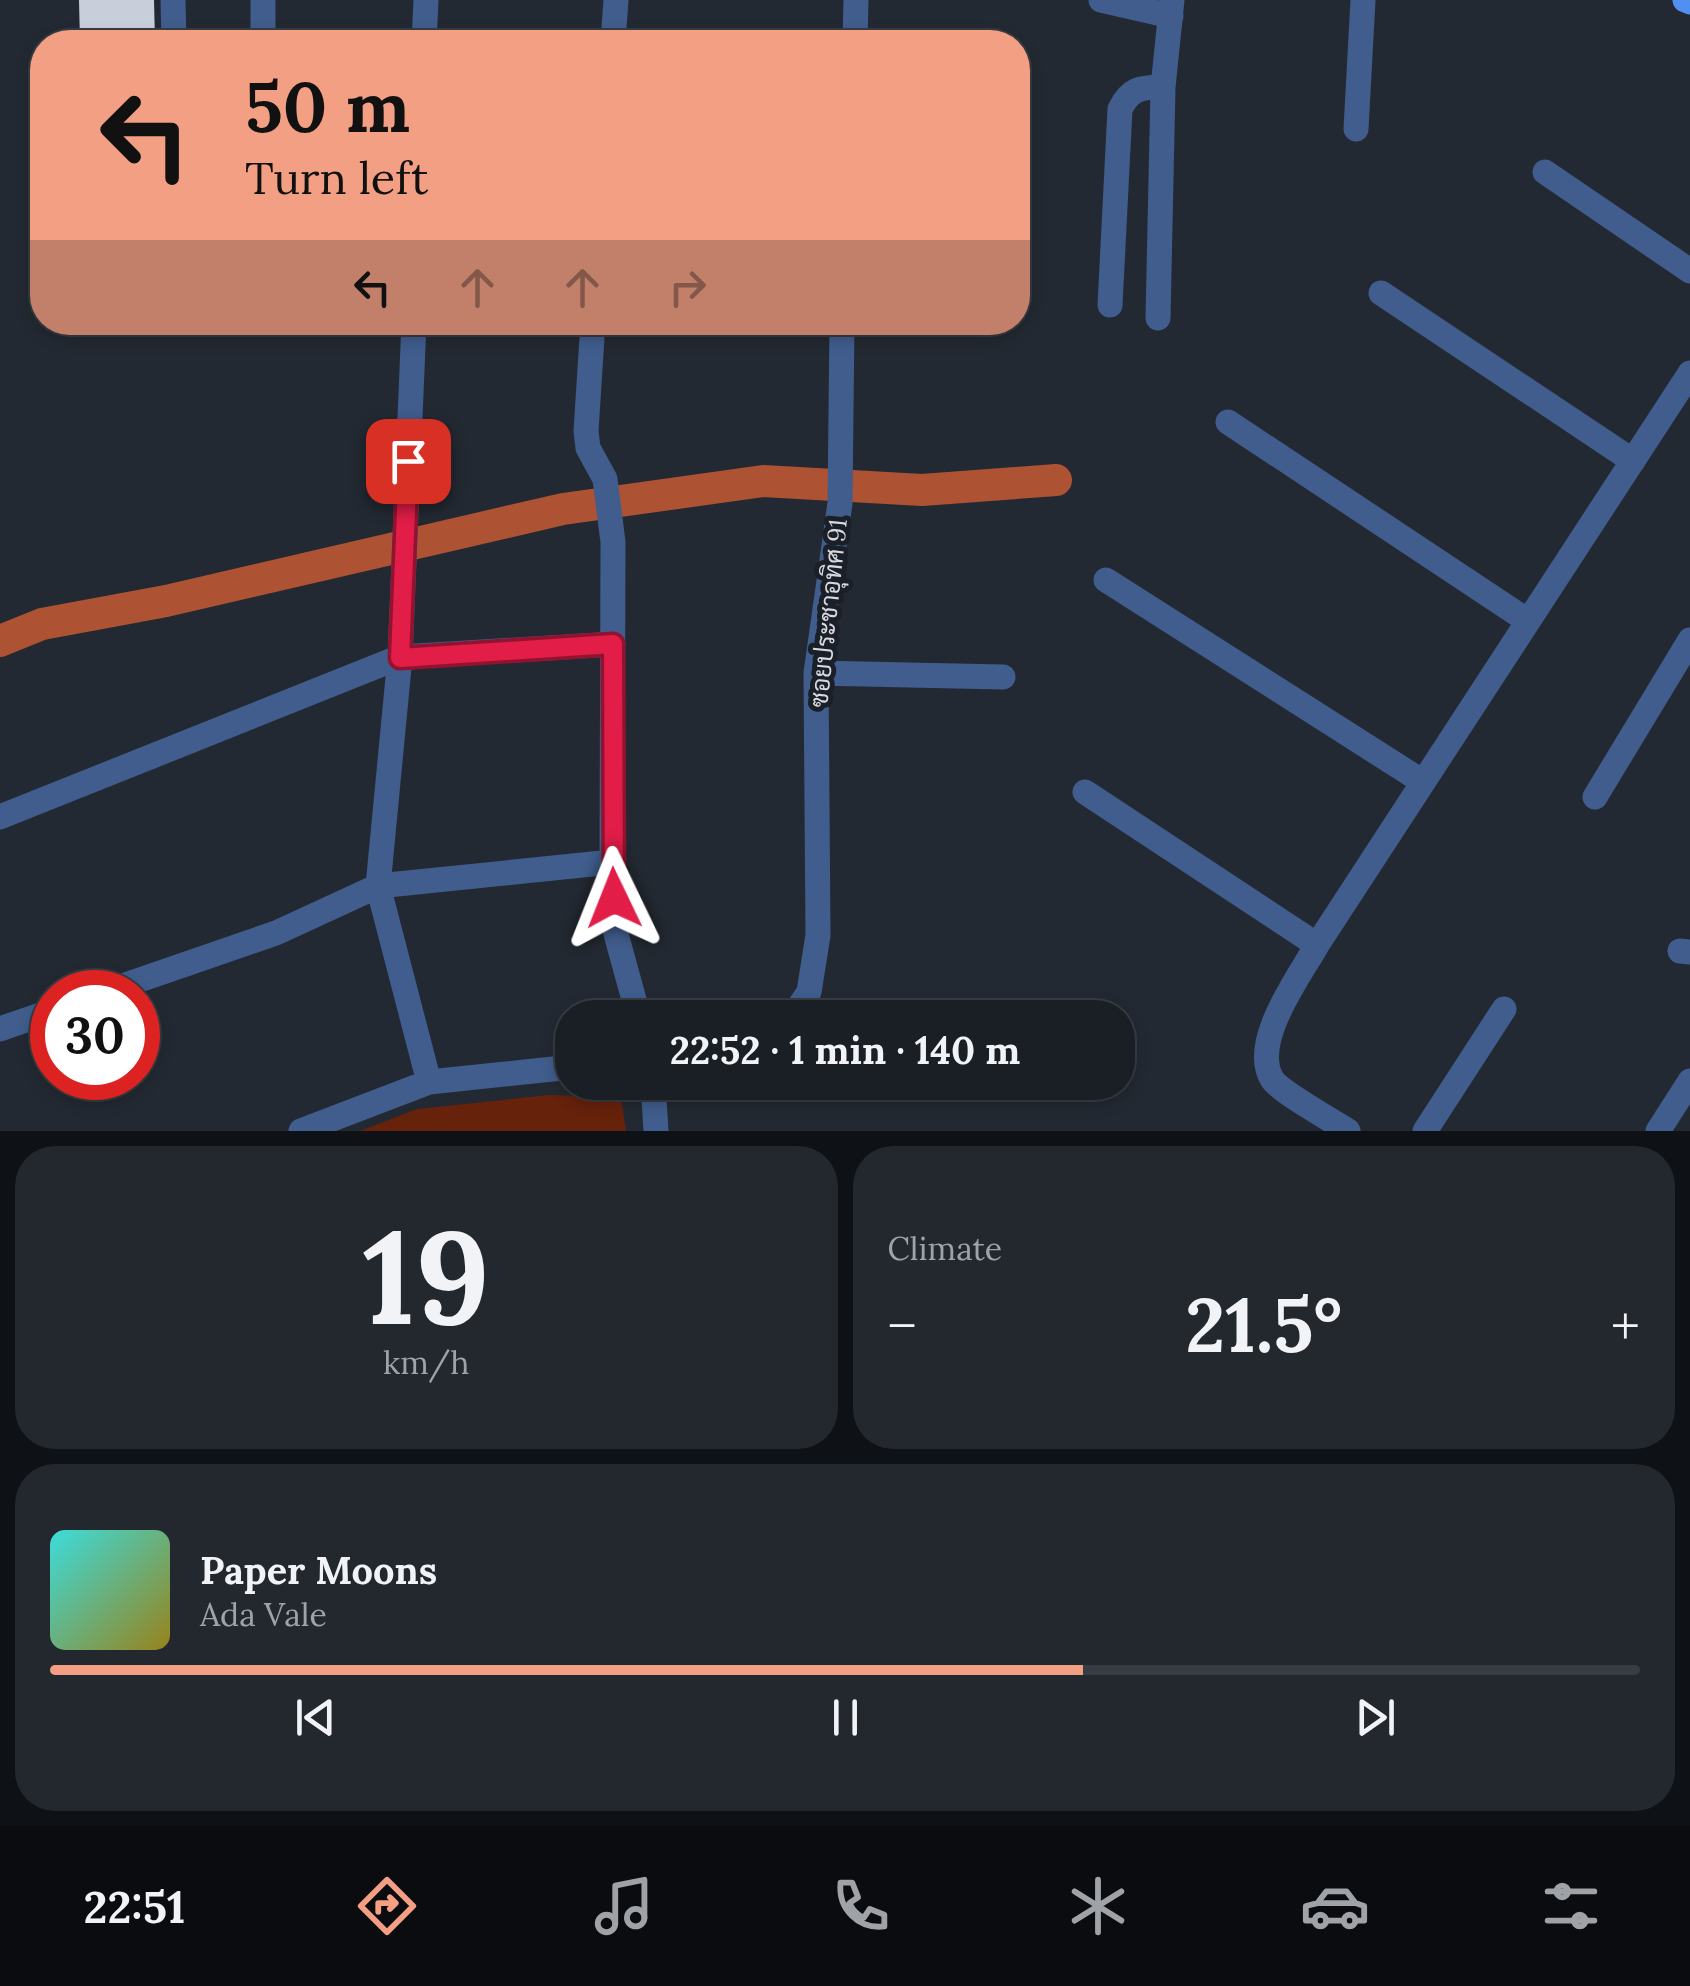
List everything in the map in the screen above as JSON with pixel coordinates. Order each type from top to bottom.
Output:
[{"type":"street","points":[[174,0],[174,30]]},
{"type":"street","points":[[263,30],[264,0]]},
{"type":"street","points":[[425,30],[426,0]]},
{"type":"street","points":[[614,30],[616,0]]},
{"type":"street","points":[[855,30],[856,0]]},
{"type":"street","points":[[1102,0],[1172,8],[1163,87],[1158,318]]},
{"type":"street","points":[[1356,129],[1363,0]]},
{"type":"street","points":[[1110,305],[1120,110],[1128,94],[1141,88],[1163,87]]},
{"type":"street","points":[[1545,172],[1690,271]]},
{"type":"street","points":[[1381,293],[1633,461]]},
{"type":"street","points":[[413,335],[400,658],[378,886],[429,1082]]},
{"type":"street","points":[[592,335],[586,431],[588,448],[605,478],[613,542],[612,862],[616,934],[635,1000]]},
{"type":"street","name":"ซอยประชาอุทิศ 91","points":[[804,1000],[810,992],[818,934],[816,672],[840,503],[842,335]]},
{"type":"street","points":[[1348,1131],[1272,1081],[1265,1058],[1270,1031],[1317,945],[1690,373]]},
{"type":"street","points":[[1228,422],[1528,622]]},
{"type":"street","points":[[1106,580],[1424,782]]},
{"type":"street","points":[[1595,797],[1690,640]]},
{"type":"street","points":[[0,817],[400,658],[613,644]]},
{"type":"street","points":[[816,672],[1004,678]]},
{"type":"street","points":[[1667,678],[1690,691]]},
{"type":"street","points":[[1084,792],[1317,945]]},
{"type":"street","points":[[160,973],[276,934],[378,886],[612,862]]},
{"type":"street","points":[[1425,1131],[1504,1009]]},
{"type":"street","points":[[0,1029],[30,1019]]},
{"type":"street","points":[[300,1131],[429,1082],[555,1069]]},
{"type":"street","points":[[1658,1131],[1690,1081]]},
{"type":"street","points":[[654,1100],[656,1131]]},
{"type":"shaded area","points":[[549,1095],[555,1095],[555,1100],[621,1100],[626,1131],[360,1131],[417,1109]]},
{"type":"building","points":[[79,0],[154,0],[155,30],[80,30]]},
{"type":"waterway","points":[[0,641],[42,624],[166,601],[563,509],[763,481],[922,490],[1056,480]]},
{"type":"route","points":[[408,461],[400,658],[613,644],[614,898]]}]
